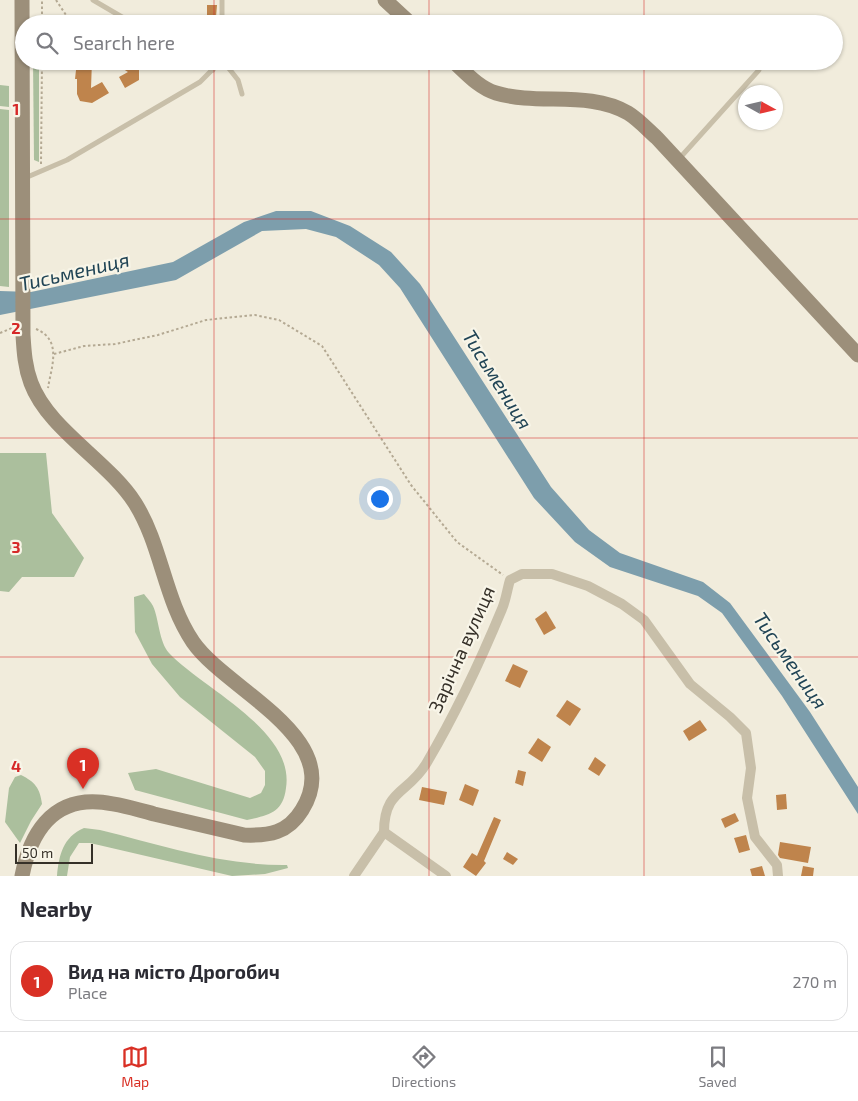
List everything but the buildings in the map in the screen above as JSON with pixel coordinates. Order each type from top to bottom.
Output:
[{"type":"main road","points":[[22,0],[22,15]]},
{"type":"main road","points":[[385,0],[401,15]]},
{"type":"main road","points":[[22,70],[23,330],[24,361],[31,385],[43,404],[108,471],[135,503],[148,530],[170,598],[187,632],[214,668],[284,722],[297,738],[310,766],[311,784],[308,801],[295,821],[281,831],[265,836],[244,835],[99,802],[67,807],[47,820],[37,832],[30,846],[22,876]]},
{"type":"main road","points":[[463,70],[482,87],[496,93],[526,98],[590,101],[629,113],[678,160],[858,355]]},
{"type":"street","name":"Зарічна вулиця","points":[[384,832],[387,806],[395,794],[410,784],[422,770],[459,702],[503,606],[510,580],[522,574],[552,574],[588,586],[622,604],[644,620],[690,684],[730,717],[746,733],[750,747],[751,768],[747,798],[756,838],[776,865],[778,876]]},
{"type":"street","points":[[354,876],[384,832],[446,876]]},
{"type":"lane","points":[[93,0],[119,15]]},
{"type":"lane","points":[[222,0],[222,15]]},
{"type":"lane","points":[[22,180],[67,160],[200,82],[213,70]]},
{"type":"lane","points":[[230,70],[238,80],[242,94]]},
{"type":"lane","points":[[678,160],[759,70]]},
{"type":"path","points":[[42,0],[42,15]]},
{"type":"path","points":[[56,0],[66,15]]},
{"type":"path","points":[[41,171],[42,70]]},
{"type":"path","points":[[54,354],[84,346],[115,344],[158,335],[216,318],[256,314],[279,320],[322,346],[411,485],[457,542],[510,580]]},
{"type":"path","points":[[0,333],[23,330],[42,332],[54,354],[54,364],[43,404]]},
{"type":"green space","points":[[33,70],[39,70],[39,162],[34,160]]},
{"type":"green space","points":[[0,85],[9,86],[9,107],[0,106]]},
{"type":"green space","points":[[0,109],[9,110],[9,287],[0,286]]},
{"type":"green space","points":[[0,453],[46,453],[52,513],[84,558],[74,577],[22,577],[9,592],[0,591]]},
{"type":"green space","points":[[144,594],[153,606],[163,643],[169,653],[184,667],[244,712],[262,729],[276,748],[285,767],[286,788],[282,803],[274,812],[247,820],[135,790],[128,773],[156,769],[250,798],[261,793],[265,785],[265,771],[255,757],[180,697],[152,664],[135,632],[134,597]]},
{"type":"green space","points":[[21,775],[36,786],[42,804],[20,843],[5,822],[9,788],[15,777]]},
{"type":"green space","points":[[84,828],[100,830],[193,854],[240,862],[287,865],[288,868],[265,874],[232,876],[90,843],[79,843],[70,857],[67,876],[57,876],[63,848],[71,836]]},
{"type":"water","points":[[276,211],[311,211],[350,226],[391,252],[420,284],[551,487],[589,530],[620,553],[703,582],[730,603],[810,712],[858,787],[858,814],[782,696],[722,613],[698,596],[610,567],[575,542],[534,498],[400,288],[379,265],[336,237],[306,229],[262,231],[176,280],[0,315],[0,291],[31,292],[173,262],[244,222]]},
{"type":"place","name":"Вид на місто Дрогобич","points":[[83,789]]},
{"type":"water label","name":"Тисьмениця","points":[[74,271]]},
{"type":"water label","name":"Тисьмениця","points":[[498,379]]},
{"type":"water label","name":"Тисьмениця","points":[[791,660]]}]
